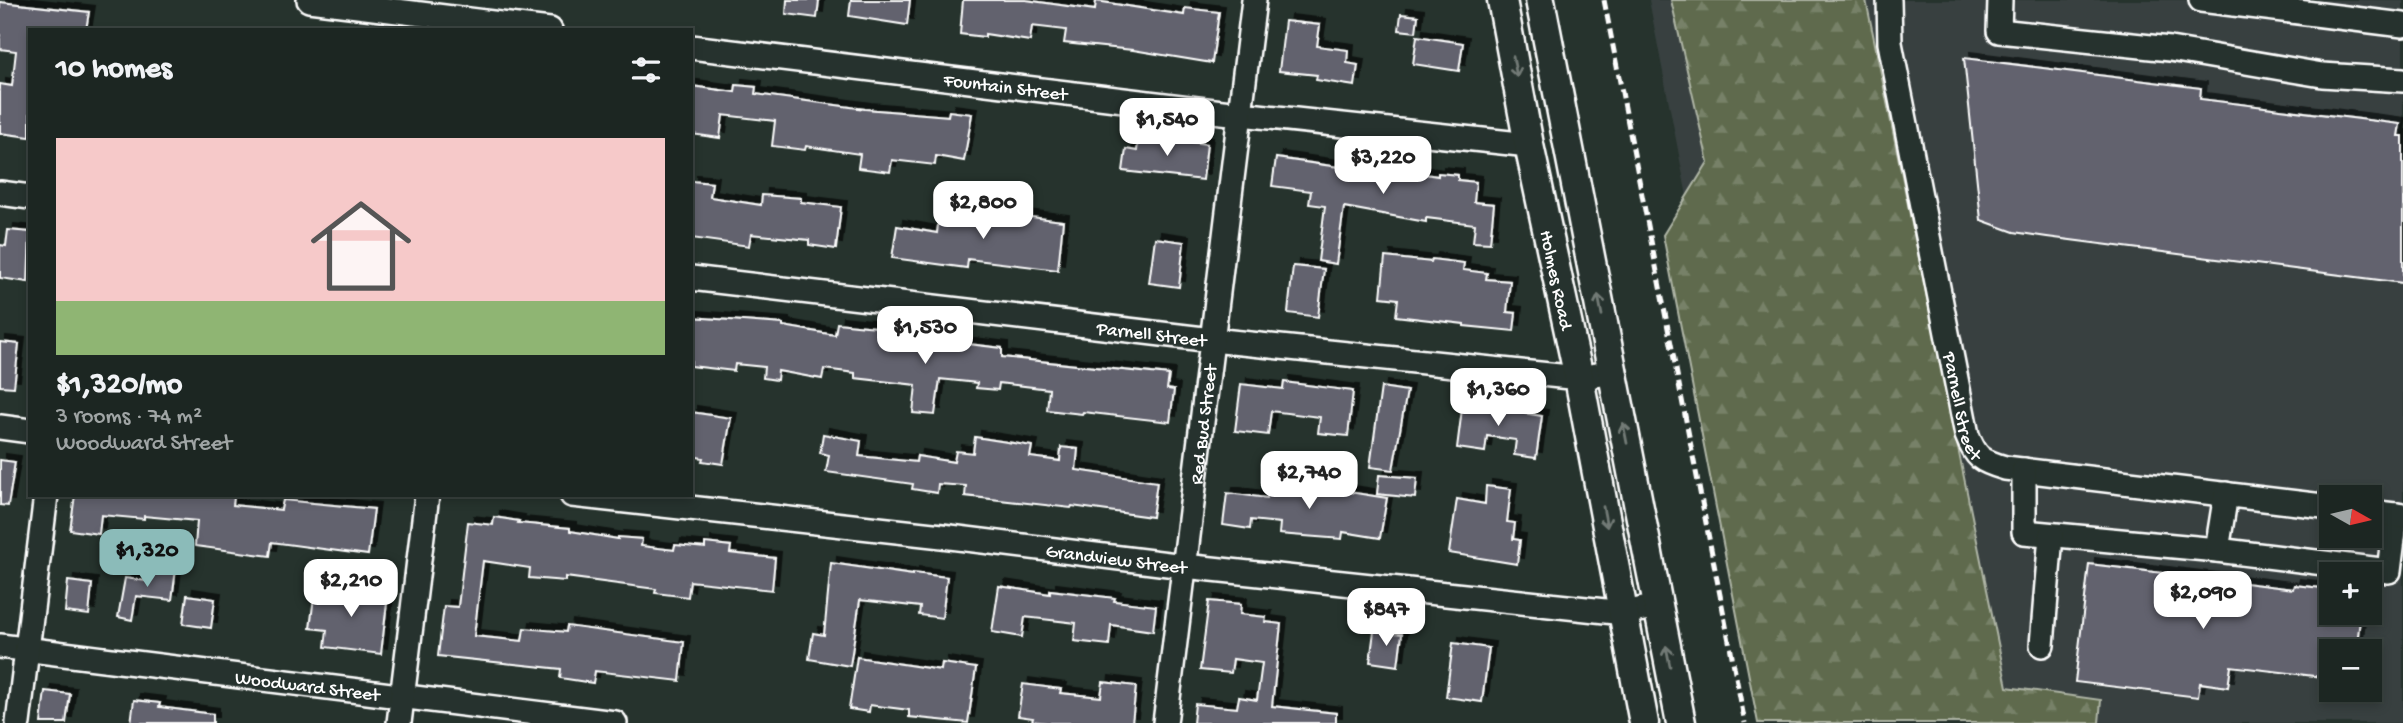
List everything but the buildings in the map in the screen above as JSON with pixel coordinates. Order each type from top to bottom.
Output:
[{"type":"main road","name":"Holmes Road","points":[[1502,0],[1529,145],[1579,378],[1644,723]]},
{"type":"main road","name":"Holmes Road","points":[[1540,0],[1681,723]]},
{"type":"street","points":[[309,0],[485,17],[540,28]]},
{"type":"street","name":"Red Bud Street","points":[[1165,723],[1254,0]]},
{"type":"street","name":"Parnell Street","points":[[1889,0],[1890,43],[1967,435],[1975,454],[1987,462],[2024,470],[2319,506]]},
{"type":"street","points":[[2000,0],[1999,31],[2170,50],[2322,75],[2403,80]]},
{"type":"street","points":[[2201,0],[2284,5],[2403,25]]},
{"type":"street","name":"Fountain Street","points":[[693,47],[1222,112],[1529,145]]},
{"type":"street","points":[[0,193],[28,197]]},
{"type":"street","name":"Parnell Street","points":[[693,278],[1212,340],[1579,378],[1613,372]]},
{"type":"street","points":[[0,427],[28,431]]},
{"type":"street","points":[[2024,470],[2024,532],[2217,550],[2389,571],[2399,516]]},
{"type":"street","points":[[2217,550],[2226,494]]},
{"type":"street","points":[[18,723],[46,497]]},
{"type":"street","points":[[399,723],[427,497]]},
{"type":"street","name":"Grandview Street","points":[[590,497],[1184,566],[1624,613],[1658,606]]},
{"type":"street","points":[[2042,645],[2051,535]]},
{"type":"street","name":"Woodward Street","points":[[0,646],[615,723]]},
{"type":"shaded area","points":[[1649,0],[2403,0],[2403,723],[1789,723]]},
{"type":"green space","points":[[1671,0],[1866,0],[2007,687],[2101,700],[2099,723],[1758,723],[1663,235],[1708,162]]},
{"type":"railway","points":[[1604,0],[1745,723]]}]
